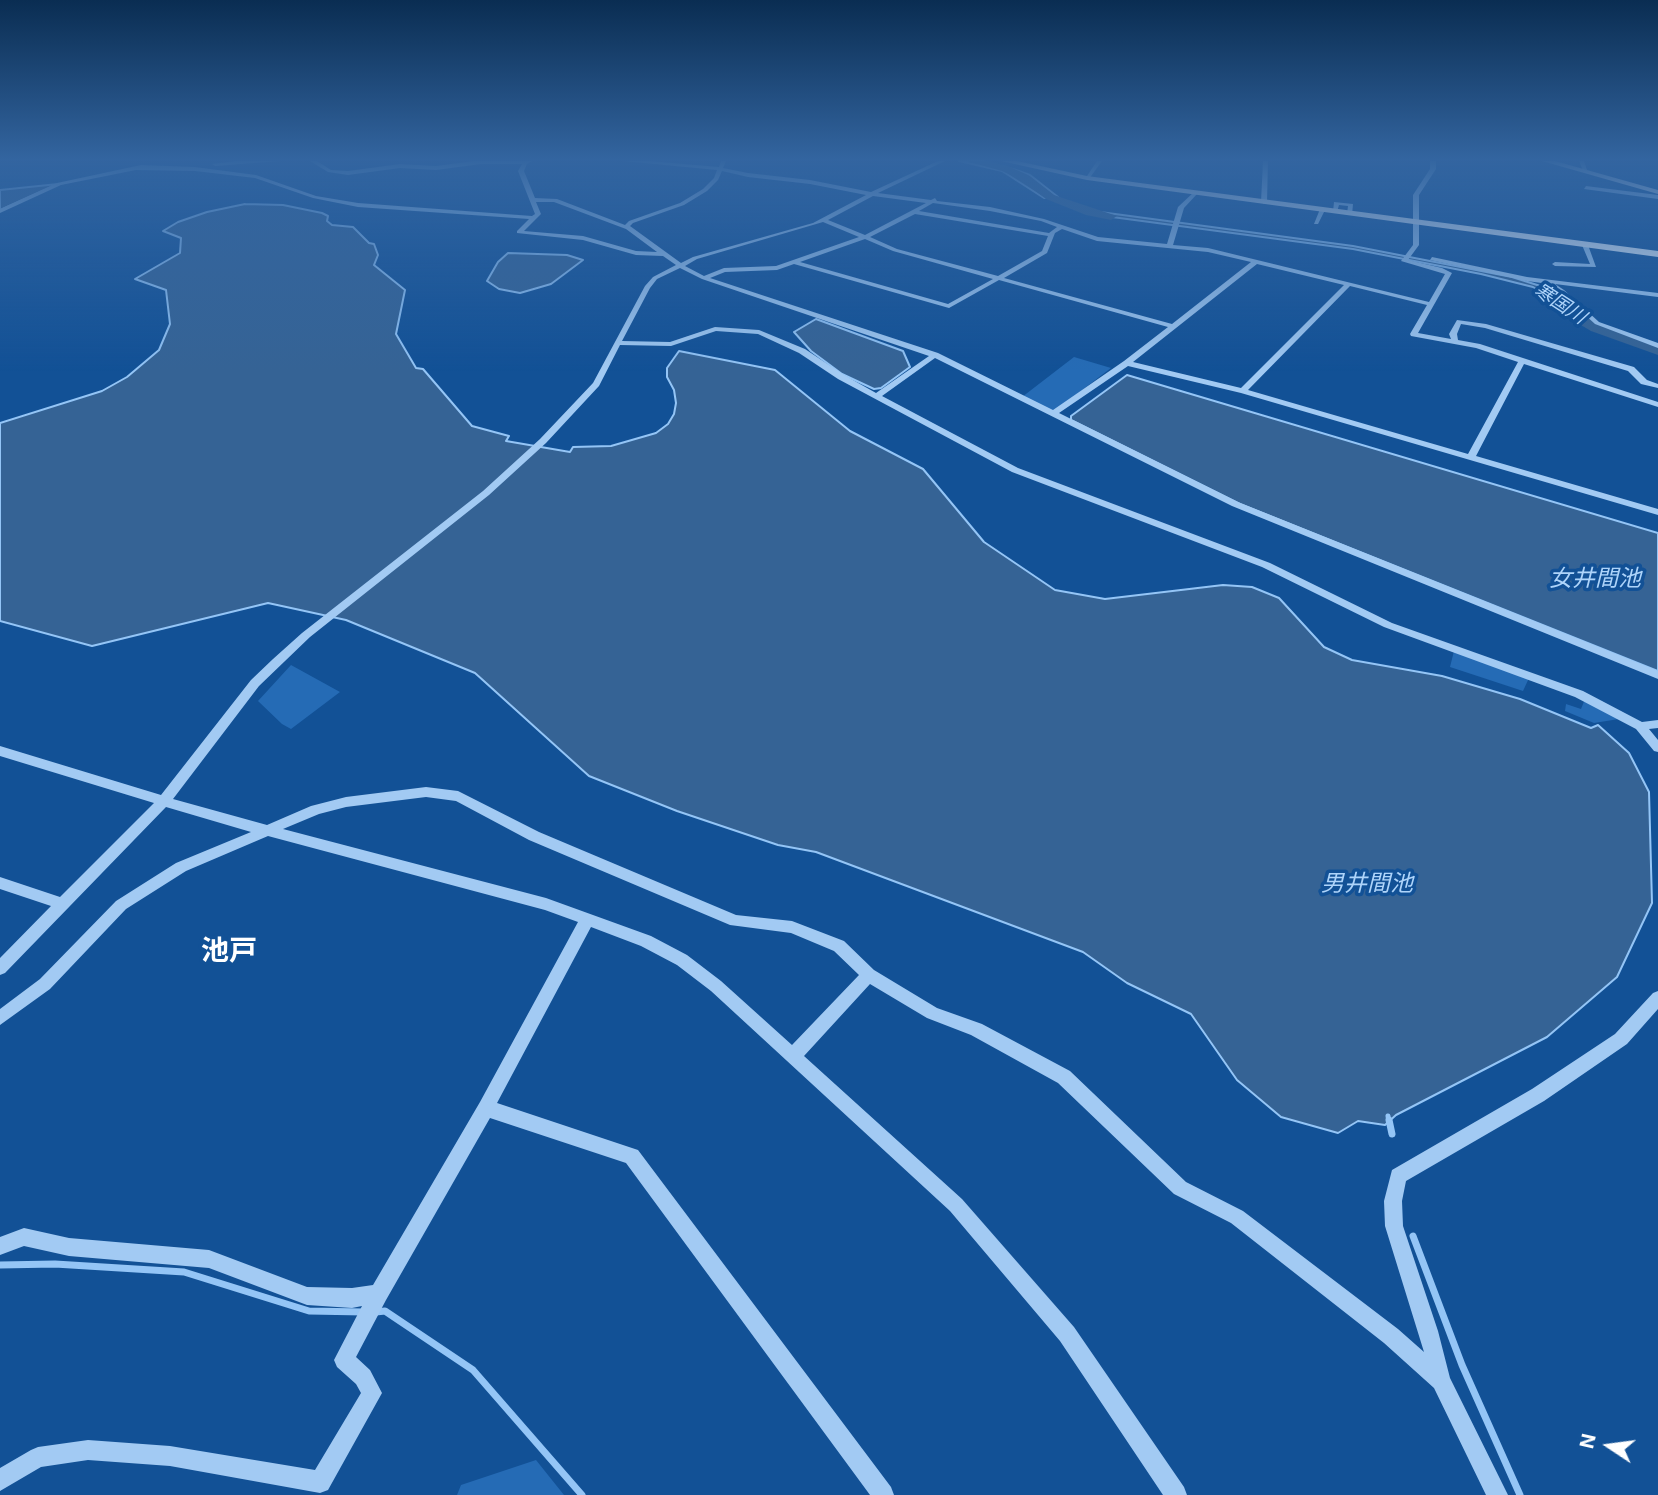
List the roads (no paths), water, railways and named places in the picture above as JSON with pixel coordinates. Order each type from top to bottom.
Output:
[{"type":"main road","points":[[1474,231],[1658,254]]},
{"type":"street","points":[[520,231],[583,238],[626,251],[665,254]]},
{"type":"street","points":[[632,231],[704,278],[935,355],[1235,504],[1658,675]]},
{"type":"street","points":[[0,968],[165,800],[256,683],[306,635],[478,499],[543,441],[596,384],[647,287],[655,278],[679,264],[795,231]]},
{"type":"street","points":[[847,231],[895,250],[1173,326]]},
{"type":"street","points":[[704,278],[724,270],[777,268],[877,231]]},
{"type":"street","points":[[1026,231],[1051,235]]},
{"type":"street","points":[[793,262],[949,306],[1045,252],[1053,231]]},
{"type":"street","points":[[1072,231],[1097,239],[1208,250],[1431,304]]},
{"type":"street","points":[[1170,246],[1173,231]]},
{"type":"street","points":[[1408,258],[1416,245],[1416,231]]},
{"type":"street","points":[[1558,276],[1553,261],[1594,266],[1588,246]]},
{"type":"street","points":[[1588,246],[1600,267]]},
{"type":"street","points":[[1408,258],[1527,279],[1658,295]]},
{"type":"street","points":[[1408,258],[1449,273],[1414,334],[1455,342],[1522,361],[1658,405]]},
{"type":"street","points":[[1053,414],[1127,363],[1255,262]]},
{"type":"street","points":[[1604,277],[1608,287]]},
{"type":"street","points":[[1527,279],[1557,288],[1597,323],[1658,346]]},
{"type":"street","points":[[1243,391],[1349,283]]},
{"type":"street","points":[[1455,342],[1453,334],[1458,321],[1486,326],[1631,369],[1644,382],[1658,386]]},
{"type":"street","points":[[618,343],[671,344],[715,329],[759,332],[802,351],[841,377],[1015,470],[1266,565],[1370,617],[1579,694],[1640,726],[1658,748]]},
{"type":"street","points":[[878,395],[935,355]]},
{"type":"street","points":[[1471,457],[1522,361]]},
{"type":"street","points":[[1127,363],[1243,391],[1658,512]]},
{"type":"street","points":[[1640,726],[1658,724]]},
{"type":"street","points":[[0,751],[216,817],[546,904],[646,941],[682,960],[716,986],[956,1205],[1067,1334],[1176,1495]]},
{"type":"street","points":[[0,1018],[45,984],[121,905],[181,867],[316,810],[346,802],[426,792],[458,796],[534,836],[736,921],[792,927],[839,946],[869,975],[932,1013],[976,1030],[1064,1077],[1180,1188],[1237,1217],[1391,1336],[1441,1381]]},
{"type":"street","points":[[0,883],[63,904]]},
{"type":"street","points":[[0,1480],[38,1457],[88,1450],[170,1456],[320,1482],[372,1393],[363,1377],[344,1360],[379,1293],[486,1108],[588,918]]},
{"type":"street","points":[[793,1056],[869,975]]},
{"type":"street","points":[[1497,1495],[1441,1381],[1394,1226],[1393,1201],[1398,1176],[1538,1095],[1621,1039],[1658,998]]},
{"type":"street","points":[[486,1108],[632,1156],[883,1495]]},
{"type":"street","points":[[0,1246],[24,1237],[69,1247],[209,1259],[307,1296],[352,1298],[379,1293]]},
{"type":"water","name":"男井間池","points":[[163,231],[357,231],[369,243],[374,244],[378,255],[374,265],[405,290],[396,334],[416,368],[423,369],[472,426],[509,436],[506,441],[570,452],[573,447],[611,446],[656,433],[668,424],[674,414],[676,403],[674,390],[667,377],[667,368],[679,351],[775,370],[850,431],[923,469],[984,542],[1055,590],[1105,599],[1223,585],[1252,587],[1279,598],[1324,647],[1352,660],[1442,676],[1520,699],[1591,728],[1598,725],[1629,753],[1649,792],[1652,903],[1617,977],[1547,1037],[1396,1115],[1385,1125],[1358,1121],[1338,1133],[1281,1117],[1237,1080],[1191,1014],[1127,983],[1083,952],[816,852],[778,845],[677,811],[589,776],[475,673],[346,620],[268,603],[92,646],[0,621],[0,423],[102,391],[127,377],[159,350],[170,324],[166,290],[135,279],[180,253],[181,238]]},
{"type":"water","points":[[1216,231],[1240,231],[1353,246],[1512,277],[1553,290],[1586,318],[1572,318],[1547,295],[1533,287],[1353,249]]},
{"type":"water","points":[[508,253],[567,255],[583,260],[551,284],[520,293],[499,289],[487,281],[498,262]]},
{"type":"water","points":[[816,319],[903,351],[910,367],[881,388],[874,389],[842,374],[811,351],[794,332]]},
{"type":"water","name":"女井間池","points":[[1127,375],[1658,533],[1658,671],[1240,504],[1071,420],[1071,416]]},
{"type":"waterway","name":"寒国川","points":[[1551,294],[1579,318],[1596,328],[1658,350]]},
{"type":"waterway","points":[[1388,1116],[1389,1122]]},
{"type":"waterway","points":[[1389,1120],[1392,1134]]},
{"type":"waterway","points":[[1413,1236],[1462,1365],[1520,1495]]},
{"type":"waterway","points":[[0,1265],[55,1264],[184,1272],[309,1311],[364,1312]]},
{"type":"waterway","points":[[376,1312],[385,1311],[473,1370],[582,1495]]},
{"type":"district","name":"池戸","points":[[229,952]]}]
